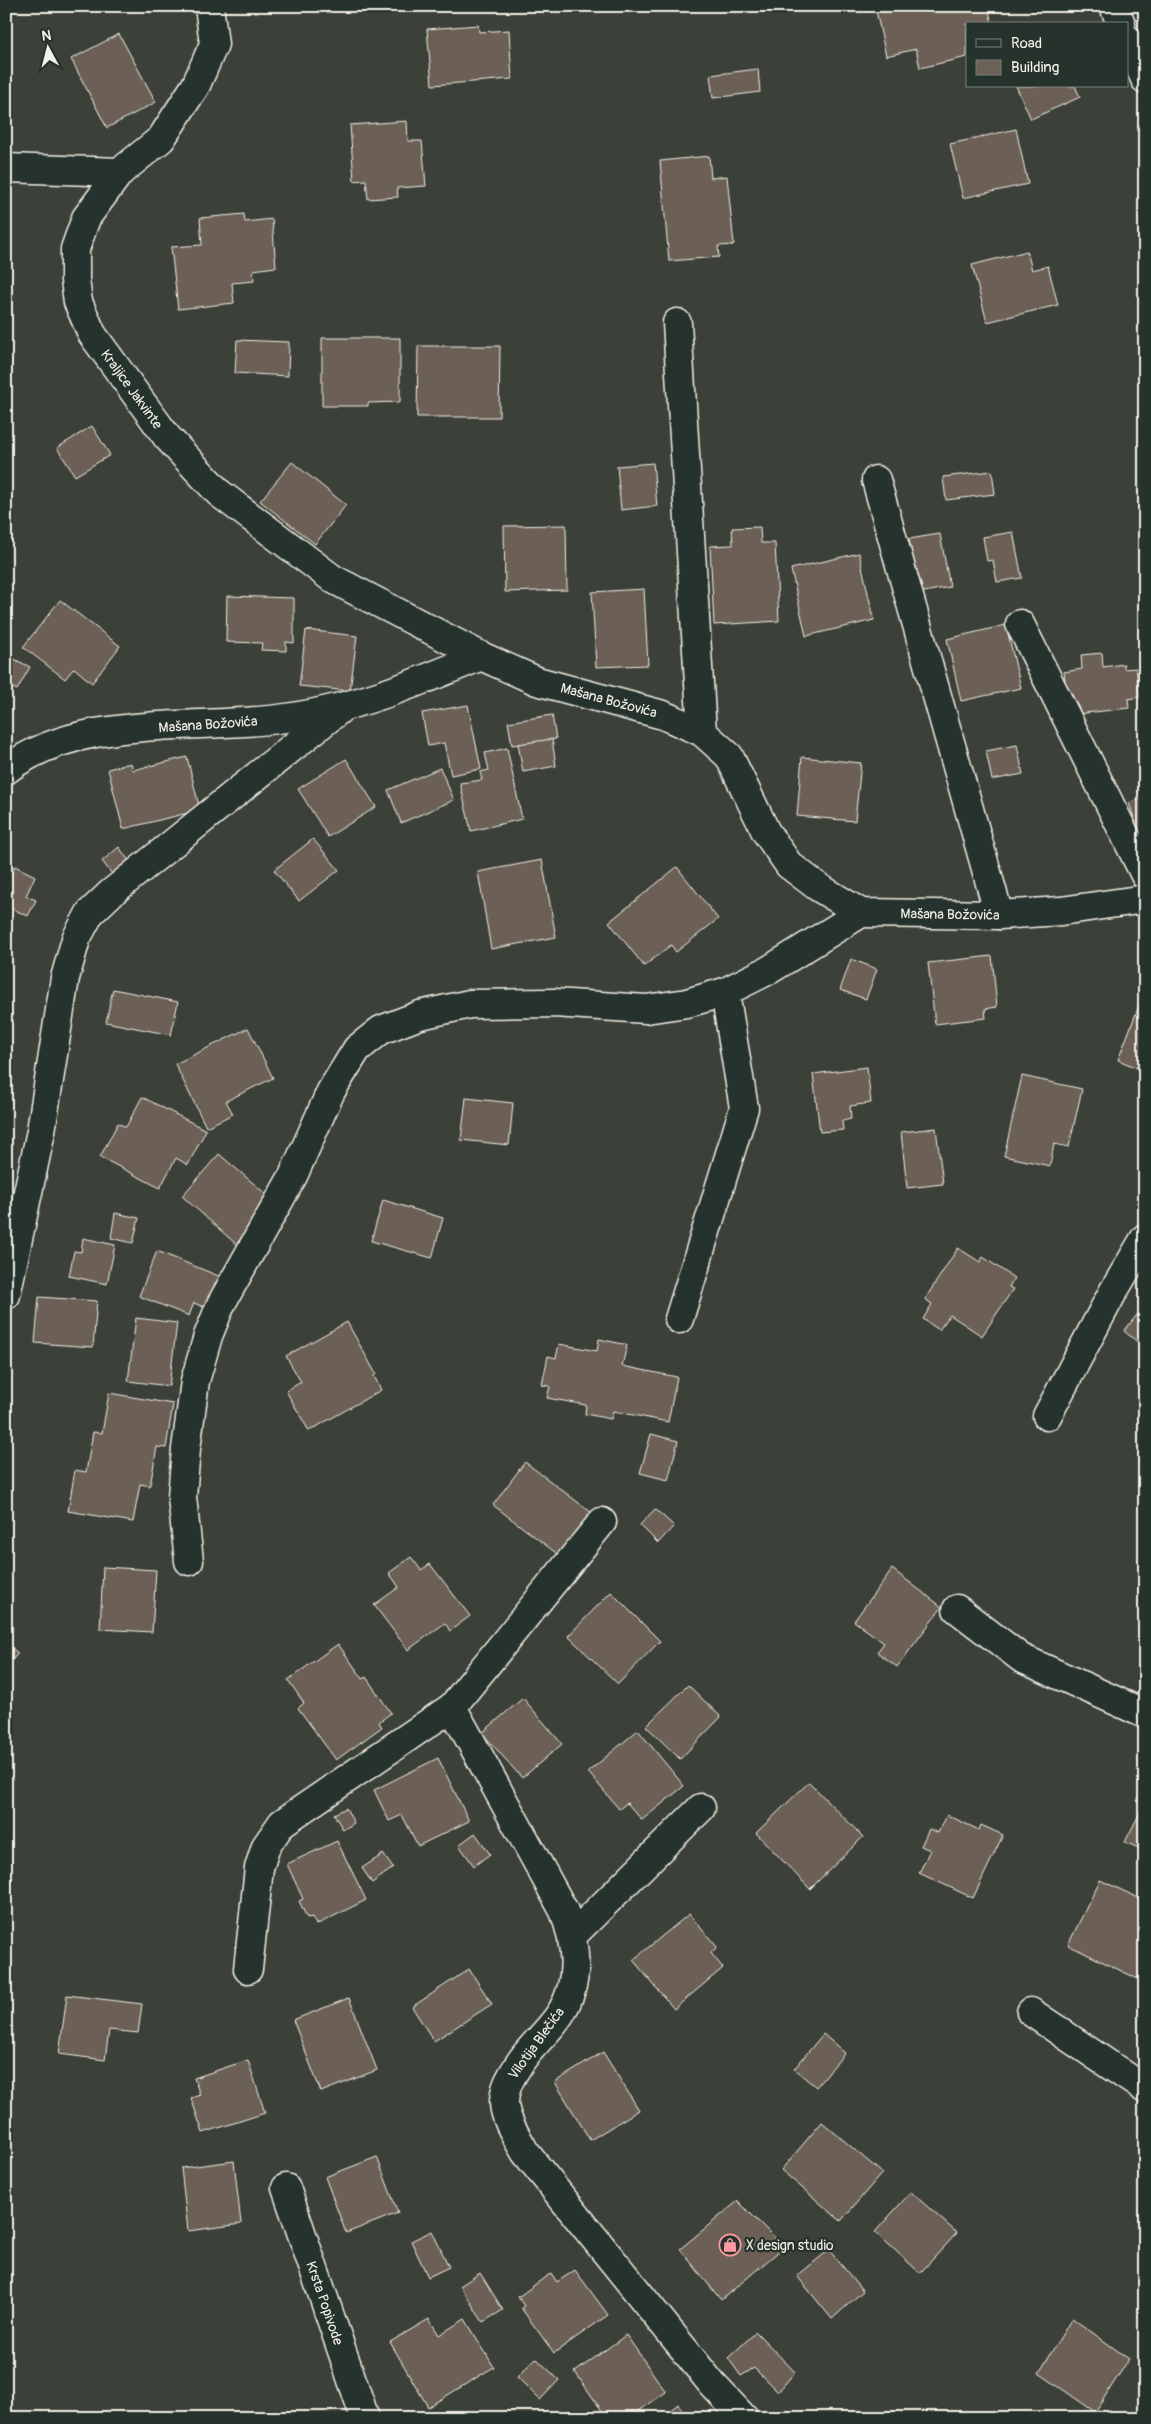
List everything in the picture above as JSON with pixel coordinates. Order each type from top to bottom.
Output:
[{"type":"street","name":"Kraljice Jakvinte","points":[[209,6],[214,44],[196,85],[161,139],[120,172],[86,218],[75,249],[75,280],[78,302],[92,334],[167,437],[219,493],[333,580],[481,656]]},
{"type":"street","points":[[1114,6],[1120,22]]},
{"type":"street","points":[[1128,41],[1145,79]]},
{"type":"street","points":[[6,168],[120,172]]},
{"type":"street","points":[[677,324],[702,732]]},
{"type":"street","points":[[876,480],[999,915]]},
{"type":"street","points":[[1020,624],[1145,875]]},
{"type":"street","name":"Mašana Božovića","points":[[6,770],[16,763],[61,742],[111,730],[280,719],[344,705],[419,682],[481,656],[537,681],[663,715],[702,732],[729,756],[766,832],[789,864],[818,887],[861,913],[999,915],[1061,911],[1145,899]]},
{"type":"street","points":[[6,1295],[41,1131],[65,978],[76,939],[90,913],[111,893],[344,705]]},
{"type":"street","points":[[189,1561],[182,1497],[186,1449],[195,1381],[208,1336],[221,1304],[293,1176],[331,1091],[357,1050],[381,1030],[420,1015],[470,1004],[554,1002],[646,1009],[687,1003],[725,992],[769,970],[861,913]]},
{"type":"street","points":[[679,1319],[744,1108],[725,992]]},
{"type":"street","points":[[1047,1416],[1113,1292],[1145,1238]]},
{"type":"street","points":[[248,1969],[259,1868],[266,1846],[282,1823],[452,1707],[602,1522]]},
{"type":"street","points":[[957,1609],[1020,1658],[1145,1714]]},
{"type":"street","name":"Vilotija Blečića","points":[[452,1707],[564,1911],[573,1935],[574,1981],[562,2011],[522,2059],[507,2082],[504,2104],[511,2125],[526,2152],[712,2384],[744,2418]]},
{"type":"street","points":[[573,1935],[701,1808]]},
{"type":"street","points":[[1031,2012],[1145,2089]]},
{"type":"street","name":"Krsta Popivode","points":[[286,2188],[365,2418]]},
{"type":"building","points":[[875,6],[988,6],[992,22],[966,22],[966,57],[920,68],[916,49],[886,56]]},
{"type":"building","points":[[478,25],[479,32],[509,30],[512,79],[432,85],[427,29]]},
{"type":"building","points":[[119,34],[156,102],[107,128],[71,59]]},
{"type":"building","points":[[758,69],[760,92],[713,98],[710,75]]},
{"type":"building","points":[[1017,88],[1076,88],[1080,97],[1031,119]]},
{"type":"building","points":[[407,121],[408,141],[422,141],[426,186],[397,188],[398,197],[368,199],[366,180],[354,181],[350,125]]},
{"type":"building","points":[[1016,129],[1028,184],[963,198],[950,144]]},
{"type":"building","points":[[709,156],[711,178],[727,176],[734,245],[718,246],[719,257],[669,261],[660,161]]},
{"type":"building","points":[[244,214],[245,222],[272,219],[276,267],[253,270],[254,281],[232,283],[234,303],[178,309],[171,247],[202,245],[200,218]]},
{"type":"building","points":[[1027,251],[1032,270],[1048,266],[1058,305],[987,322],[972,265]]},
{"type":"building","points":[[322,338],[400,338],[400,402],[368,403],[368,406],[322,406]]},
{"type":"building","points":[[237,340],[289,342],[288,376],[235,373]]},
{"type":"building","points":[[418,346],[500,346],[499,417],[417,417]]},
{"type":"building","points":[[92,426],[110,455],[75,476],[57,448]]},
{"type":"building","points":[[292,462],[346,505],[315,544],[260,501]]},
{"type":"building","points":[[653,463],[657,506],[621,510],[617,466]]},
{"type":"building","points":[[992,471],[995,494],[946,500],[943,477]]},
{"type":"building","points":[[566,525],[567,590],[505,592],[504,526]]},
{"type":"building","points":[[760,527],[761,543],[775,543],[779,621],[714,625],[710,546],[733,545],[732,528]]},
{"type":"building","points":[[1013,532],[1022,578],[997,582],[993,560],[987,561],[983,537]]},
{"type":"building","points":[[940,534],[950,587],[919,593],[909,539]]},
{"type":"building","points":[[859,553],[874,620],[806,636],[791,569]]},
{"type":"building","points":[[644,589],[648,665],[596,667],[592,592]]},
{"type":"building","points":[[227,596],[294,598],[294,643],[286,642],[286,651],[261,650],[262,643],[226,642]]},
{"type":"building","points":[[60,600],[120,646],[92,683],[74,668],[65,679],[23,647]]},
{"type":"building","points":[[1006,625],[1021,688],[961,701],[947,639]]},
{"type":"building","points":[[306,630],[357,636],[350,691],[299,686]]},
{"type":"building","points":[[1102,653],[1103,667],[1124,664],[1124,669],[1136,668],[1140,697],[1128,699],[1129,708],[1069,715],[1064,672],[1082,669],[1081,655]]},
{"type":"building","points":[[6,655],[30,667],[17,690],[6,685]]},
{"type":"building","points":[[468,705],[481,769],[451,775],[444,743],[428,746],[422,713]]},
{"type":"building","points":[[552,715],[556,739],[512,745],[508,722]]},
{"type":"building","points":[[552,739],[556,766],[523,772],[518,744]]},
{"type":"building","points":[[1017,745],[1023,774],[992,780],[986,751]]},
{"type":"building","points":[[507,748],[522,819],[471,831],[460,783],[482,780],[480,772],[489,770],[485,753]]},
{"type":"building","points":[[187,757],[200,810],[123,829],[108,769],[131,763],[133,770]]},
{"type":"building","points":[[802,757],[861,763],[855,821],[797,816]]},
{"type":"building","points":[[346,759],[376,807],[328,837],[298,789]]},
{"type":"building","points":[[440,768],[454,800],[401,823],[388,790]]},
{"type":"building","points":[[1145,797],[1145,840],[1142,841],[1129,803]]},
{"type":"building","points":[[313,839],[339,870],[299,901],[274,870]]},
{"type":"building","points":[[119,847],[129,861],[112,874],[102,861]]},
{"type":"building","points":[[542,860],[556,937],[491,949],[478,872]]},
{"type":"building","points":[[15,866],[35,876],[26,896],[36,900],[28,916],[6,906],[6,884]]},
{"type":"building","points":[[677,867],[718,919],[676,952],[671,945],[644,966],[609,922]]},
{"type":"building","points":[[992,956],[997,1007],[985,1009],[986,1018],[935,1024],[928,963]]},
{"type":"building","points":[[851,959],[877,969],[866,999],[840,990]]},
{"type":"building","points":[[113,989],[178,1002],[171,1035],[106,1022]]},
{"type":"building","points":[[1140,1003],[1145,1005],[1145,1071],[1118,1060]]},
{"type":"building","points":[[248,1028],[273,1078],[226,1101],[233,1114],[206,1127],[175,1064]]},
{"type":"building","points":[[867,1067],[871,1103],[850,1106],[851,1119],[842,1121],[843,1130],[820,1132],[813,1074]]},
{"type":"building","points":[[1022,1076],[1082,1089],[1069,1147],[1054,1144],[1050,1166],[1004,1156]]},
{"type":"building","points":[[142,1097],[206,1130],[188,1165],[176,1158],[160,1188],[100,1157],[118,1123],[126,1127]]},
{"type":"building","points":[[466,1098],[513,1103],[509,1145],[461,1140]]},
{"type":"building","points":[[936,1128],[943,1184],[907,1188],[901,1132]]},
{"type":"building","points":[[219,1154],[274,1201],[236,1244],[182,1196]]},
{"type":"building","points":[[383,1200],[443,1218],[432,1258],[371,1241]]},
{"type":"building","points":[[115,1213],[139,1218],[133,1243],[111,1238]]},
{"type":"building","points":[[83,1238],[115,1245],[107,1284],[69,1276],[74,1251],[81,1252]]},
{"type":"building","points":[[958,1248],[980,1262],[983,1257],[1014,1278],[1009,1287],[1013,1289],[982,1336],[950,1315],[939,1330],[923,1319],[932,1304],[925,1299]]},
{"type":"building","points":[[157,1251],[226,1279],[213,1311],[194,1303],[189,1316],[139,1296]]},
{"type":"building","points":[[39,1297],[97,1301],[93,1347],[35,1343]]},
{"type":"building","points":[[1145,1305],[1145,1348],[1124,1331]]},
{"type":"building","points":[[136,1318],[177,1323],[169,1386],[128,1381]]},
{"type":"building","points":[[347,1322],[376,1374],[374,1376],[381,1390],[309,1431],[286,1391],[301,1382],[286,1356]]},
{"type":"building","points":[[599,1339],[627,1345],[622,1366],[677,1377],[668,1422],[613,1411],[611,1419],[585,1414],[586,1405],[547,1398],[550,1386],[542,1385],[548,1356],[556,1358],[559,1344],[597,1351]]},
{"type":"building","points":[[109,1393],[173,1404],[166,1448],[157,1447],[150,1486],[140,1484],[133,1522],[68,1511],[75,1470],[86,1472],[93,1432],[102,1433]]},
{"type":"building","points":[[651,1434],[678,1441],[668,1480],[640,1473]]},
{"type":"building","points":[[525,1462],[600,1519],[568,1562],[493,1505]]},
{"type":"building","points":[[655,1509],[674,1526],[658,1543],[640,1525]]},
{"type":"building","points":[[411,1557],[421,1570],[430,1564],[470,1616],[450,1631],[445,1623],[408,1650],[374,1605],[399,1587],[389,1573]]},
{"type":"building","points":[[103,1567],[156,1570],[152,1632],[100,1629]]},
{"type":"building","points":[[892,1569],[942,1607],[897,1667],[877,1652],[884,1643],[854,1621]]},
{"type":"building","points":[[611,1592],[660,1641],[618,1684],[568,1636]]},
{"type":"building","points":[[6,1644],[18,1653],[6,1668]]},
{"type":"building","points":[[338,1644],[363,1679],[366,1677],[391,1713],[379,1722],[382,1727],[336,1760],[298,1708],[304,1703],[288,1680]]},
{"type":"building","points":[[688,1685],[721,1717],[680,1759],[646,1726]]},
{"type":"building","points":[[523,1698],[562,1744],[522,1778],[482,1733]]},
{"type":"building","points":[[638,1730],[684,1786],[642,1820],[627,1803],[619,1809],[588,1772]]},
{"type":"building","points":[[438,1758],[469,1821],[418,1846],[402,1815],[389,1821],[374,1790]]},
{"type":"building","points":[[809,1782],[863,1837],[810,1889],[756,1833]]},
{"type":"building","points":[[1145,1803],[1145,1851],[1125,1842]]},
{"type":"building","points":[[346,1808],[354,1823],[343,1830],[334,1814]]},
{"type":"building","points":[[947,1815],[979,1830],[981,1825],[1003,1835],[973,1898],[919,1873],[930,1850],[921,1846],[929,1829],[938,1833]]},
{"type":"building","points":[[475,1833],[490,1854],[474,1866],[459,1845]]},
{"type":"building","points":[[337,1841],[366,1900],[316,1925],[312,1917],[307,1918],[299,1901],[303,1899],[287,1864]]},
{"type":"building","points":[[383,1854],[393,1868],[372,1883],[362,1868]]},
{"type":"building","points":[[1100,1880],[1145,1901],[1145,1967],[1138,1979],[1068,1945]]},
{"type":"building","points":[[689,1914],[717,1947],[711,1953],[723,1968],[674,2009],[633,1960]]},
{"type":"building","points":[[469,1969],[492,2004],[434,2041],[412,2007]]},
{"type":"building","points":[[67,1995],[142,2004],[138,2033],[109,2030],[105,2060],[59,2054]]},
{"type":"building","points":[[349,1998],[377,2070],[321,2092],[293,2020]]},
{"type":"building","points":[[823,2034],[845,2053],[816,2087],[794,2069]]},
{"type":"building","points":[[603,2052],[639,2110],[590,2140],[555,2082]]},
{"type":"building","points":[[248,2060],[265,2113],[203,2133],[191,2098],[200,2095],[194,2078]]},
{"type":"building","points":[[822,2122],[882,2173],[841,2221],[781,2170]]},
{"type":"building","points":[[377,2157],[398,2213],[346,2233],[325,2177]]},
{"type":"building","points":[[234,2161],[241,2224],[188,2231],[181,2168]]},
{"type":"building","points":[[911,2192],[957,2233],[920,2273],[875,2232]]},
{"type":"building","points":[[738,2201],[784,2247],[721,2300],[680,2249]]},
{"type":"building","points":[[432,2231],[449,2267],[428,2277],[411,2241]]},
{"type":"building","points":[[829,2250],[863,2291],[832,2319],[797,2276]]},
{"type":"building","points":[[575,2270],[608,2315],[554,2353],[521,2308],[524,2306],[518,2297],[551,2273],[557,2282]]},
{"type":"building","points":[[480,2273],[503,2310],[483,2322],[460,2286]]},
{"type":"building","points":[[1072,2318],[1129,2359],[1095,2412],[1039,2373]]},
{"type":"building","points":[[429,2319],[439,2335],[465,2319],[494,2367],[428,2407],[390,2342]]},
{"type":"building","points":[[756,2332],[795,2372],[778,2392],[754,2368],[741,2376],[728,2358]]},
{"type":"building","points":[[626,2335],[666,2392],[629,2418],[607,2418],[575,2372]]},
{"type":"building","points":[[536,2358],[559,2380],[540,2400],[517,2377]]},
{"type":"building","points":[[678,2404],[689,2418],[661,2418]]},
{"type":"place","name":"X design studio","points":[[730,2245]]}]
